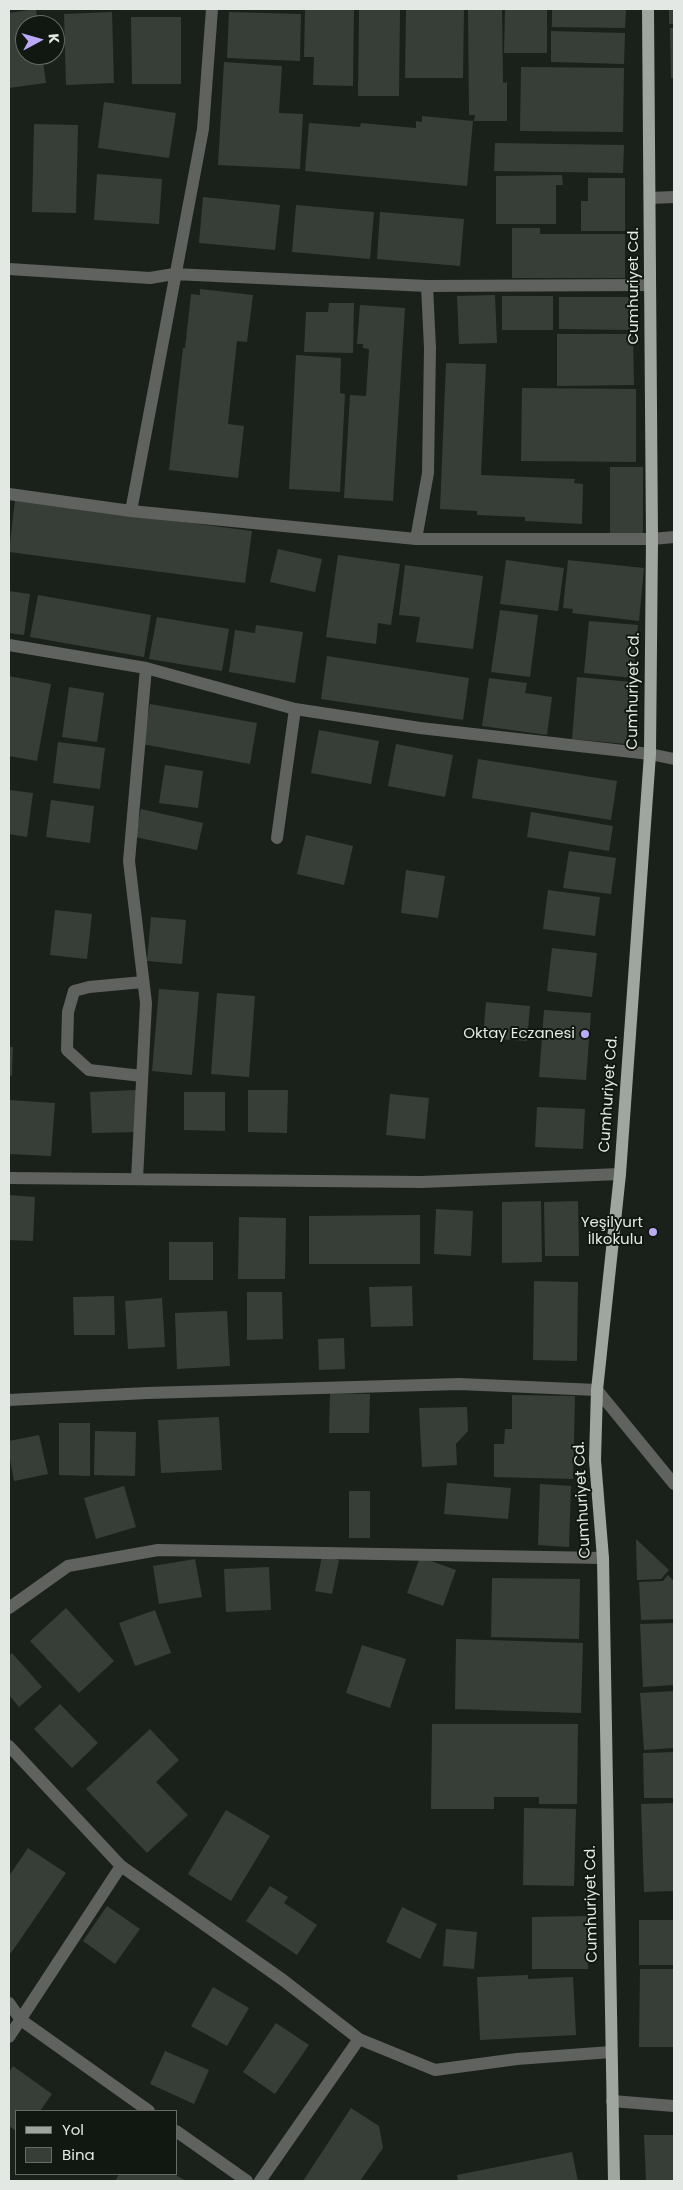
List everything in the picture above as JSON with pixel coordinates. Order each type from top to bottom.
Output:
[{"type":"main road","name":"Cumhuriyet Cd.","points":[[614,2181],[603,1558],[595,1460],[598,1390],[620,1174],[650,754],[652,539],[648,9]]},
{"type":"street","points":[[131,511],[174,274],[203,129],[212,9]]},
{"type":"street","points":[[650,198],[674,197]]},
{"type":"street","points":[[9,269],[150,278],[174,274],[427,286],[650,285]]},
{"type":"street","points":[[416,539],[428,473],[430,348],[427,286]]},
{"type":"street","points":[[9,494],[131,511],[416,539],[652,539],[674,537]]},
{"type":"street","points":[[9,645],[146,668],[295,710],[420,728],[650,754],[674,759]]},
{"type":"street","points":[[137,1179],[146,1004],[129,862],[146,668]]},
{"type":"street","points":[[277,838],[295,710]]},
{"type":"street","points":[[142,1076],[89,1070],[67,1050],[68,1012],[74,990],[88,986],[143,982]]},
{"type":"street","points":[[9,1178],[422,1182],[620,1174]]},
{"type":"street","points":[[9,1400],[147,1393],[459,1384],[598,1390],[674,1484]]},
{"type":"street","points":[[9,1608],[68,1566],[158,1550],[603,1558]]},
{"type":"street","points":[[9,1746],[121,1866],[284,1980],[360,2039],[435,2070],[516,2058],[611,2052]]},
{"type":"street","points":[[9,2037],[121,1866]]},
{"type":"street","points":[[9,2003],[21,2020],[148,2110]]},
{"type":"street","points":[[260,2181],[360,2039]]},
{"type":"street","points":[[612,2101],[674,2106]]},
{"type":"street","points":[[178,2132],[247,2181]]},
{"type":"building","points":[[36,9],[37,15],[15,15],[15,65],[43,65],[46,83],[9,88],[9,13]]},
{"type":"building","points":[[305,9],[354,9],[353,86],[313,85],[314,57],[304,57]]},
{"type":"building","points":[[359,9],[400,9],[399,96],[358,96]]},
{"type":"building","points":[[406,9],[464,9],[463,78],[405,78]]},
{"type":"building","points":[[468,9],[502,9],[503,83],[507,82],[507,121],[474,121],[475,115],[469,115]]},
{"type":"building","points":[[505,9],[547,9],[547,53],[504,53]]},
{"type":"building","points":[[552,9],[626,9],[625,28],[552,27]]},
{"type":"building","points":[[669,9],[674,9],[674,24],[669,24]]},
{"type":"building","points":[[112,12],[114,83],[66,85],[64,14]]},
{"type":"building","points":[[229,12],[301,14],[300,61],[227,58]]},
{"type":"building","points":[[131,17],[181,17],[181,84],[132,84]]},
{"type":"building","points":[[670,28],[674,28],[674,78],[671,78]]},
{"type":"building","points":[[551,31],[625,33],[624,64],[551,62]]},
{"type":"building","points":[[224,62],[282,66],[279,113],[303,114],[300,169],[218,165]]},
{"type":"building","points":[[521,67],[624,68],[623,132],[520,131]]},
{"type":"building","points":[[104,102],[176,113],[169,158],[98,148]]},
{"type":"building","points":[[422,116],[473,121],[467,186],[305,171],[309,123],[360,127],[361,123],[416,128],[416,121],[422,122]]},
{"type":"building","points":[[34,124],[78,125],[76,213],[32,212]]},
{"type":"building","points":[[495,143],[624,145],[623,173],[494,171]]},
{"type":"building","points":[[97,174],[162,179],[159,224],[94,220]]},
{"type":"building","points":[[562,175],[563,185],[556,185],[556,224],[496,224],[496,176]]},
{"type":"building","points":[[588,178],[625,178],[625,231],[581,231],[581,201],[588,201]]},
{"type":"building","points":[[203,197],[280,205],[275,250],[199,243]]},
{"type":"building","points":[[296,205],[374,212],[370,259],[292,252]]},
{"type":"building","points":[[380,212],[464,219],[460,266],[377,259]]},
{"type":"building","points":[[512,228],[540,228],[540,234],[625,234],[625,278],[512,278]]},
{"type":"building","points":[[200,289],[253,295],[247,342],[237,341],[228,424],[244,426],[238,478],[169,470],[191,294],[200,295]]},
{"type":"building","points":[[495,295],[497,343],[459,344],[457,296]]},
{"type":"building","points":[[502,296],[553,296],[553,330],[502,330]]},
{"type":"building","points":[[559,297],[631,297],[631,330],[559,329]]},
{"type":"building","points":[[329,303],[354,303],[353,353],[304,352],[306,312],[328,312]]},
{"type":"building","points":[[360,305],[405,308],[393,501],[344,498],[350,395],[366,396],[369,349],[363,348],[363,344],[357,344]]},
{"type":"building","points":[[557,334],[633,334],[634,385],[557,386]]},
{"type":"building","points":[[296,355],[341,358],[340,393],[345,394],[340,492],[289,489]]},
{"type":"building","points":[[446,363],[486,364],[481,475],[575,479],[574,483],[583,484],[582,524],[525,521],[525,517],[477,515],[477,511],[440,509]]},
{"type":"building","points":[[522,388],[636,389],[636,462],[521,461]]},
{"type":"building","points":[[610,467],[643,467],[643,534],[610,534]]},
{"type":"building","points":[[15,500],[252,531],[245,583],[9,552]]},
{"type":"building","points":[[278,549],[322,559],[315,592],[270,582]]},
{"type":"building","points":[[338,555],[400,564],[391,625],[378,623],[376,644],[326,637]]},
{"type":"building","points":[[506,560],[564,568],[558,611],[500,604]]},
{"type":"building","points":[[568,560],[644,568],[639,621],[572,613],[573,609],[563,608]]},
{"type":"building","points":[[405,565],[483,576],[473,649],[416,642],[420,617],[399,615]]},
{"type":"building","points":[[9,591],[30,594],[24,635],[9,633]]},
{"type":"building","points":[[38,595],[151,615],[144,657],[30,637]]},
{"type":"building","points":[[500,610],[538,615],[530,677],[491,672]]},
{"type":"building","points":[[157,617],[229,629],[222,671],[149,659]]},
{"type":"building","points":[[589,621],[638,625],[633,678],[584,673]]},
{"type":"building","points":[[256,625],[303,632],[295,683],[229,672],[235,630],[255,633]]},
{"type":"building","points":[[327,656],[469,678],[463,720],[321,699]]},
{"type":"building","points":[[9,676],[51,684],[37,761],[9,756]]},
{"type":"building","points":[[577,677],[632,682],[626,744],[572,739]]},
{"type":"building","points":[[489,678],[527,683],[525,693],[552,697],[547,735],[482,726]]},
{"type":"building","points":[[69,687],[104,693],[97,742],[62,737]]},
{"type":"building","points":[[150,704],[257,723],[250,764],[142,744]]},
{"type":"building","points":[[319,730],[379,741],[371,784],[311,773]]},
{"type":"building","points":[[58,742],[105,748],[100,789],[53,783]]},
{"type":"building","points":[[396,744],[453,755],[445,797],[388,786]]},
{"type":"building","points":[[478,759],[617,781],[611,820],[472,798]]},
{"type":"building","points":[[165,765],[203,771],[198,808],[159,803]]},
{"type":"building","points":[[9,790],[33,793],[27,837],[9,834]]},
{"type":"building","points":[[51,800],[94,806],[90,843],[46,837]]},
{"type":"building","points":[[141,809],[203,823],[197,850],[135,837]]},
{"type":"building","points":[[531,812],[613,826],[609,851],[527,837]]},
{"type":"building","points":[[306,835],[353,846],[344,885],[297,874]]},
{"type":"building","points":[[569,851],[616,858],[611,894],[563,888]]},
{"type":"building","points":[[406,870],[445,876],[438,918],[401,913]]},
{"type":"building","points":[[548,890],[600,897],[595,936],[543,929]]},
{"type":"building","points":[[55,910],[92,914],[87,959],[50,955]]},
{"type":"building","points":[[151,917],[186,920],[182,964],[147,961]]},
{"type":"building","points":[[552,948],[597,953],[592,997],[547,991]]},
{"type":"building","points":[[159,989],[199,992],[192,1075],[152,1071]]},
{"type":"building","points":[[217,993],[255,996],[249,1077],[211,1074]]},
{"type":"building","points":[[486,1002],[530,1006],[527,1041],[483,1038]]},
{"type":"building","points":[[544,1010],[591,1013],[586,1080],[539,1077]]},
{"type":"building","points":[[9,1047],[13,1047],[12,1076],[9,1075]]},
{"type":"building","points":[[137,1090],[138,1132],[92,1133],[90,1092]]},
{"type":"building","points":[[248,1090],[288,1090],[287,1133],[248,1132]]},
{"type":"building","points":[[184,1092],[225,1092],[225,1131],[184,1130]]},
{"type":"building","points":[[390,1094],[429,1098],[425,1139],[386,1135]]},
{"type":"building","points":[[9,1100],[55,1103],[51,1156],[9,1154]]},
{"type":"building","points":[[537,1107],[585,1109],[583,1149],[535,1147]]},
{"type":"building","points":[[9,1195],[35,1197],[33,1241],[9,1240]]},
{"type":"building","points":[[541,1201],[542,1262],[502,1263],[502,1202]]},
{"type":"building","points":[[578,1201],[579,1256],[545,1256],[544,1202]]},
{"type":"building","points":[[436,1209],[473,1211],[471,1256],[434,1254]]},
{"type":"building","points":[[420,1215],[420,1264],[309,1264],[309,1216]]},
{"type":"building","points":[[239,1217],[286,1218],[285,1279],[238,1279]]},
{"type":"building","points":[[169,1242],[213,1242],[213,1280],[169,1280]]},
{"type":"building","points":[[534,1281],[578,1282],[577,1361],[533,1360]]},
{"type":"building","points":[[412,1286],[413,1326],[371,1327],[369,1287]]},
{"type":"building","points":[[247,1292],[282,1292],[283,1339],[247,1340]]},
{"type":"building","points":[[114,1296],[115,1335],[74,1335],[73,1297]]},
{"type":"building","points":[[162,1298],[165,1347],[128,1349],[125,1301]]},
{"type":"building","points":[[227,1311],[230,1366],[177,1369],[175,1313]]},
{"type":"building","points":[[344,1338],[345,1369],[319,1370],[318,1339]]},
{"type":"building","points":[[330,1393],[370,1394],[369,1433],[329,1433]]},
{"type":"building","points":[[512,1395],[575,1396],[573,1479],[494,1477],[494,1444],[504,1444],[505,1429],[512,1429]]},
{"type":"building","points":[[467,1407],[468,1431],[456,1444],[457,1465],[422,1467],[419,1408]]},
{"type":"building","points":[[219,1417],[222,1470],[161,1473],[158,1420]]},
{"type":"building","points":[[59,1423],[90,1423],[90,1476],[59,1475]]},
{"type":"building","points":[[95,1431],[136,1432],[135,1476],[94,1475]]},
{"type":"building","points":[[39,1435],[48,1474],[14,1481],[9,1454],[9,1441]]},
{"type":"building","points":[[447,1483],[511,1488],[508,1519],[444,1514]]},
{"type":"building","points":[[540,1484],[571,1486],[569,1547],[538,1545]]},
{"type":"building","points":[[124,1486],[136,1527],[96,1539],[84,1498]]},
{"type":"building","points":[[349,1491],[370,1491],[370,1538],[349,1538]]},
{"type":"building","points":[[636,1539],[669,1570],[661,1579],[637,1580]]},
{"type":"building","points":[[322,1556],[339,1560],[332,1594],[315,1591]]},
{"type":"building","points":[[420,1557],[456,1570],[443,1606],[407,1593]]},
{"type":"building","points":[[195,1559],[202,1597],[159,1604],[153,1566]]},
{"type":"building","points":[[269,1567],[271,1610],[226,1612],[224,1569]]},
{"type":"building","points":[[668,1575],[674,1581],[674,1619],[641,1620],[639,1582],[663,1581]]},
{"type":"building","points":[[492,1578],[580,1579],[579,1639],[491,1637]]},
{"type":"building","points":[[66,1608],[114,1661],[79,1693],[30,1641]]},
{"type":"building","points":[[155,1610],[171,1653],[135,1666],[119,1623]]},
{"type":"building","points":[[674,1623],[674,1685],[643,1687],[640,1624]]},
{"type":"building","points":[[456,1639],[583,1643],[581,1713],[455,1709]]},
{"type":"building","points":[[362,1645],[406,1659],[390,1708],[346,1693]]},
{"type":"building","points":[[12,1653],[42,1687],[19,1707],[9,1695],[9,1656]]},
{"type":"building","points":[[674,1691],[674,1748],[644,1750],[640,1693]]},
{"type":"building","points":[[60,1704],[98,1743],[72,1768],[34,1729]]},
{"type":"building","points":[[432,1724],[578,1724],[577,1804],[539,1804],[539,1797],[494,1797],[494,1809],[431,1809]]},
{"type":"building","points":[[150,1729],[179,1760],[156,1782],[188,1815],[147,1853],[86,1789]]},
{"type":"building","points":[[674,1752],[674,1798],[644,1798],[643,1753]]},
{"type":"building","points":[[674,1803],[674,1891],[644,1892],[641,1804]]},
{"type":"building","points":[[524,1808],[576,1809],[574,1886],[523,1885]]},
{"type":"building","points":[[226,1810],[270,1836],[231,1901],[188,1874]]},
{"type":"building","points":[[28,1848],[66,1873],[11,1953],[9,1952],[9,1876]]},
{"type":"building","points":[[270,1886],[288,1897],[284,1903],[317,1925],[297,1955],[246,1921]]},
{"type":"building","points":[[107,1906],[140,1929],[115,1964],[83,1941]]},
{"type":"building","points":[[402,1907],[437,1924],[420,1959],[386,1942]]},
{"type":"building","points":[[587,1916],[588,1969],[532,1969],[532,1917]]},
{"type":"building","points":[[639,1920],[674,1920],[674,1965],[639,1965]]},
{"type":"building","points":[[446,1929],[477,1932],[474,1969],[443,1966]]},
{"type":"building","points":[[640,1969],[674,1969],[674,2047],[639,2047]]},
{"type":"building","points":[[528,1975],[528,1979],[573,1977],[576,2035],[480,2040],[477,1977]]},
{"type":"building","points":[[213,1987],[249,2008],[227,2046],[191,2026]]},
{"type":"building","points":[[276,2023],[309,2045],[275,2094],[243,2072]]},
{"type":"building","points":[[165,2051],[209,2070],[194,2104],[150,2084]]},
{"type":"building","points":[[13,2066],[52,2094],[41,2110],[15,2110],[15,2130],[9,2126],[9,2072]]},
{"type":"building","points":[[351,2108],[379,2126],[383,2148],[360,2181],[303,2181]]},
{"type":"building","points":[[644,2135],[674,2135],[674,2181],[646,2181]]},
{"type":"building","points":[[572,2152],[578,2181],[458,2181],[457,2175]]},
{"type":"building","points":[[118,2175],[176,2175],[186,2181],[115,2181]]},
{"type":"place","name":"Oktay Eczanesi","points":[[585,1034]]},
{"type":"place","name":"Yeşilyurt İlkokulu","points":[[653,1232]]}]
